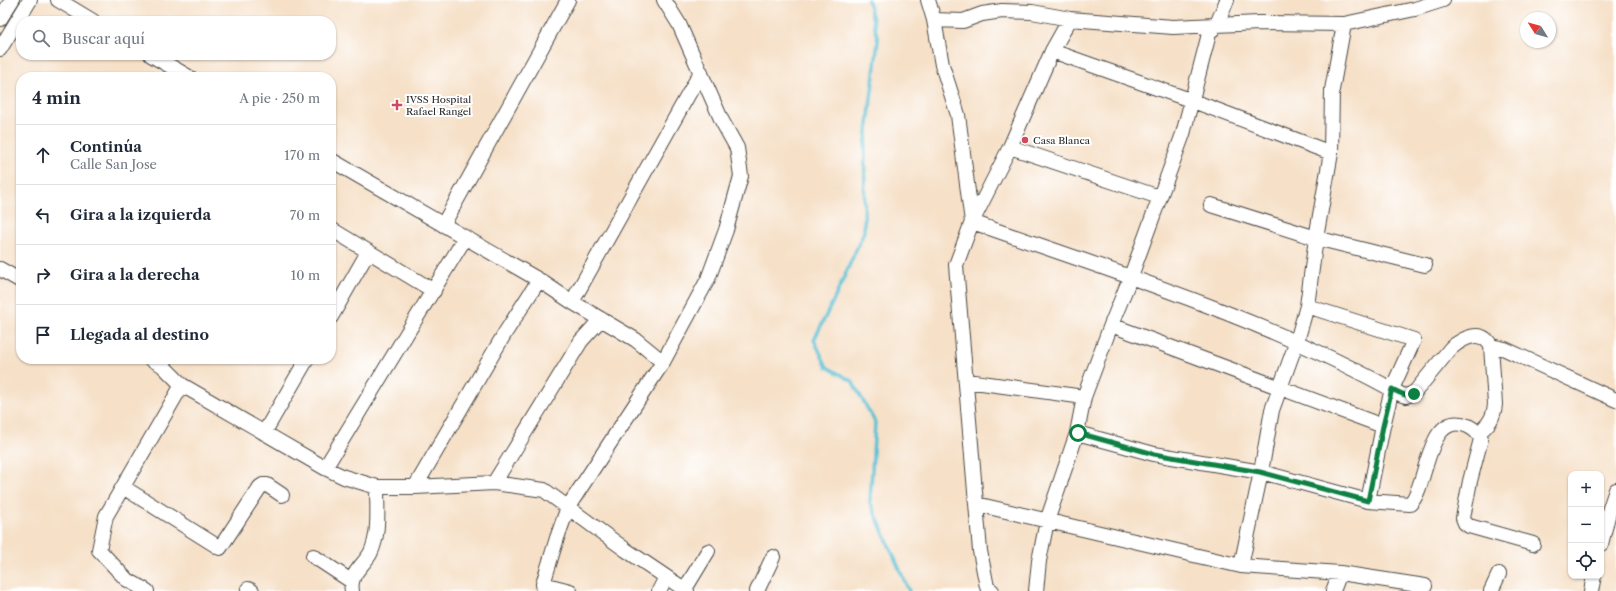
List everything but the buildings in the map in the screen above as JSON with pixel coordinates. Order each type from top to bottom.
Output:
[{"type":"street","points":[[0,19],[12,0]]},
{"type":"street","points":[[20,16],[30,0]]},
{"type":"street","points":[[58,0],[85,16]]},
{"type":"street","points":[[443,225],[568,0]]},
{"type":"street","points":[[570,591],[544,588],[557,538],[568,507],[663,362],[708,279],[726,230],[741,176],[737,148],[722,121],[679,24],[664,0]]},
{"type":"street","points":[[928,0],[934,20],[942,65],[958,115],[972,222]]},
{"type":"street","points":[[1036,591],[1039,561],[1047,522],[1078,433],[1084,397],[1131,276],[1183,134],[1193,101],[1209,34],[1217,24],[1227,0]]},
{"type":"street","points":[[934,20],[963,21],[982,14],[1002,11],[1032,12],[1070,19],[1173,27],[1217,24],[1344,24],[1415,9],[1444,0]]},
{"type":"street","points":[[992,591],[987,587],[982,564],[956,265],[972,222],[1010,147],[1052,51],[1070,19]]},
{"type":"street","points":[[0,49],[16,23]]},
{"type":"street","points":[[1241,566],[1272,410],[1297,341],[1307,306],[1316,238],[1331,154],[1332,90],[1344,24]]},
{"type":"street","points":[[1052,51],[1193,101],[1331,154]]},
{"type":"street","points":[[160,60],[180,72]]},
{"type":"street","points":[[572,302],[701,72]]},
{"type":"street","points":[[1010,147],[1159,197]]},
{"type":"street","points":[[336,163],[539,280],[613,328],[636,340],[663,362]]},
{"type":"street","points":[[1211,205],[1316,238],[1425,265]]},
{"type":"street","points":[[972,222],[1131,276],[1297,341],[1406,396],[1414,394],[1452,348],[1466,338],[1476,335],[1480,336],[1487,340],[1491,346],[1495,411],[1489,424],[1478,433]]},
{"type":"street","points":[[336,232],[434,291]]},
{"type":"street","points":[[324,468],[434,291],[465,238]]},
{"type":"street","points":[[336,307],[368,252]]},
{"type":"street","points":[[0,269],[16,278]]},
{"type":"street","points":[[415,487],[505,333],[539,280]]},
{"type":"street","points":[[1307,306],[1414,340],[1392,389],[1368,501]]},
{"type":"street","points":[[494,483],[581,341],[601,319]]},
{"type":"street","points":[[1111,325],[1383,426]]},
{"type":"street","points":[[1491,346],[1505,349],[1616,400]]},
{"type":"street","points":[[162,364],[182,385],[324,468],[344,478],[377,487],[415,487],[494,483],[544,490],[686,590],[708,551]]},
{"type":"street","points":[[264,433],[304,364]]},
{"type":"street","points":[[967,381],[1084,397]]},
{"type":"street","points":[[147,591],[126,579],[99,550],[106,516],[182,385]]},
{"type":"street","points":[[1078,433],[1154,454],[1260,472],[1368,501],[1410,504],[1416,498],[1426,462],[1434,443],[1440,434],[1448,427],[1460,424],[1471,428],[1478,433],[1481,442],[1470,481],[1463,521],[1469,526],[1533,544]]},
{"type":"street","points":[[123,487],[220,548],[263,485],[267,485],[282,495]]},
{"type":"street","points":[[313,556],[352,586],[356,571],[366,560],[374,545],[376,536],[377,487]]},
{"type":"street","points":[[1601,543],[1616,490]]},
{"type":"street","points":[[976,504],[1047,522],[1241,566],[1340,573],[1425,586]]},
{"type":"street","points":[[757,591],[773,557]]},
{"type":"street","points":[[1334,591],[1340,573]]},
{"type":"street","points":[[1491,591],[1499,574]]},
{"type":"street","points":[[659,591],[666,577]]},
{"type":"street","points":[[1591,591],[1593,579]]},
{"type":"waterway","points":[[868,0],[878,40],[865,150],[864,232],[814,340],[827,367],[852,381],[875,422],[870,502],[909,591]]},
{"type":"place","name":"IVSS Hospital Rafael Rangel","points":[[397,105]]},
{"type":"place","name":"Casa Blanca","points":[[1025,140]]},
{"type":"route","points":[[1078,433],[1154,454],[1260,472],[1368,501],[1392,389],[1406,396],[1414,394]]}]
